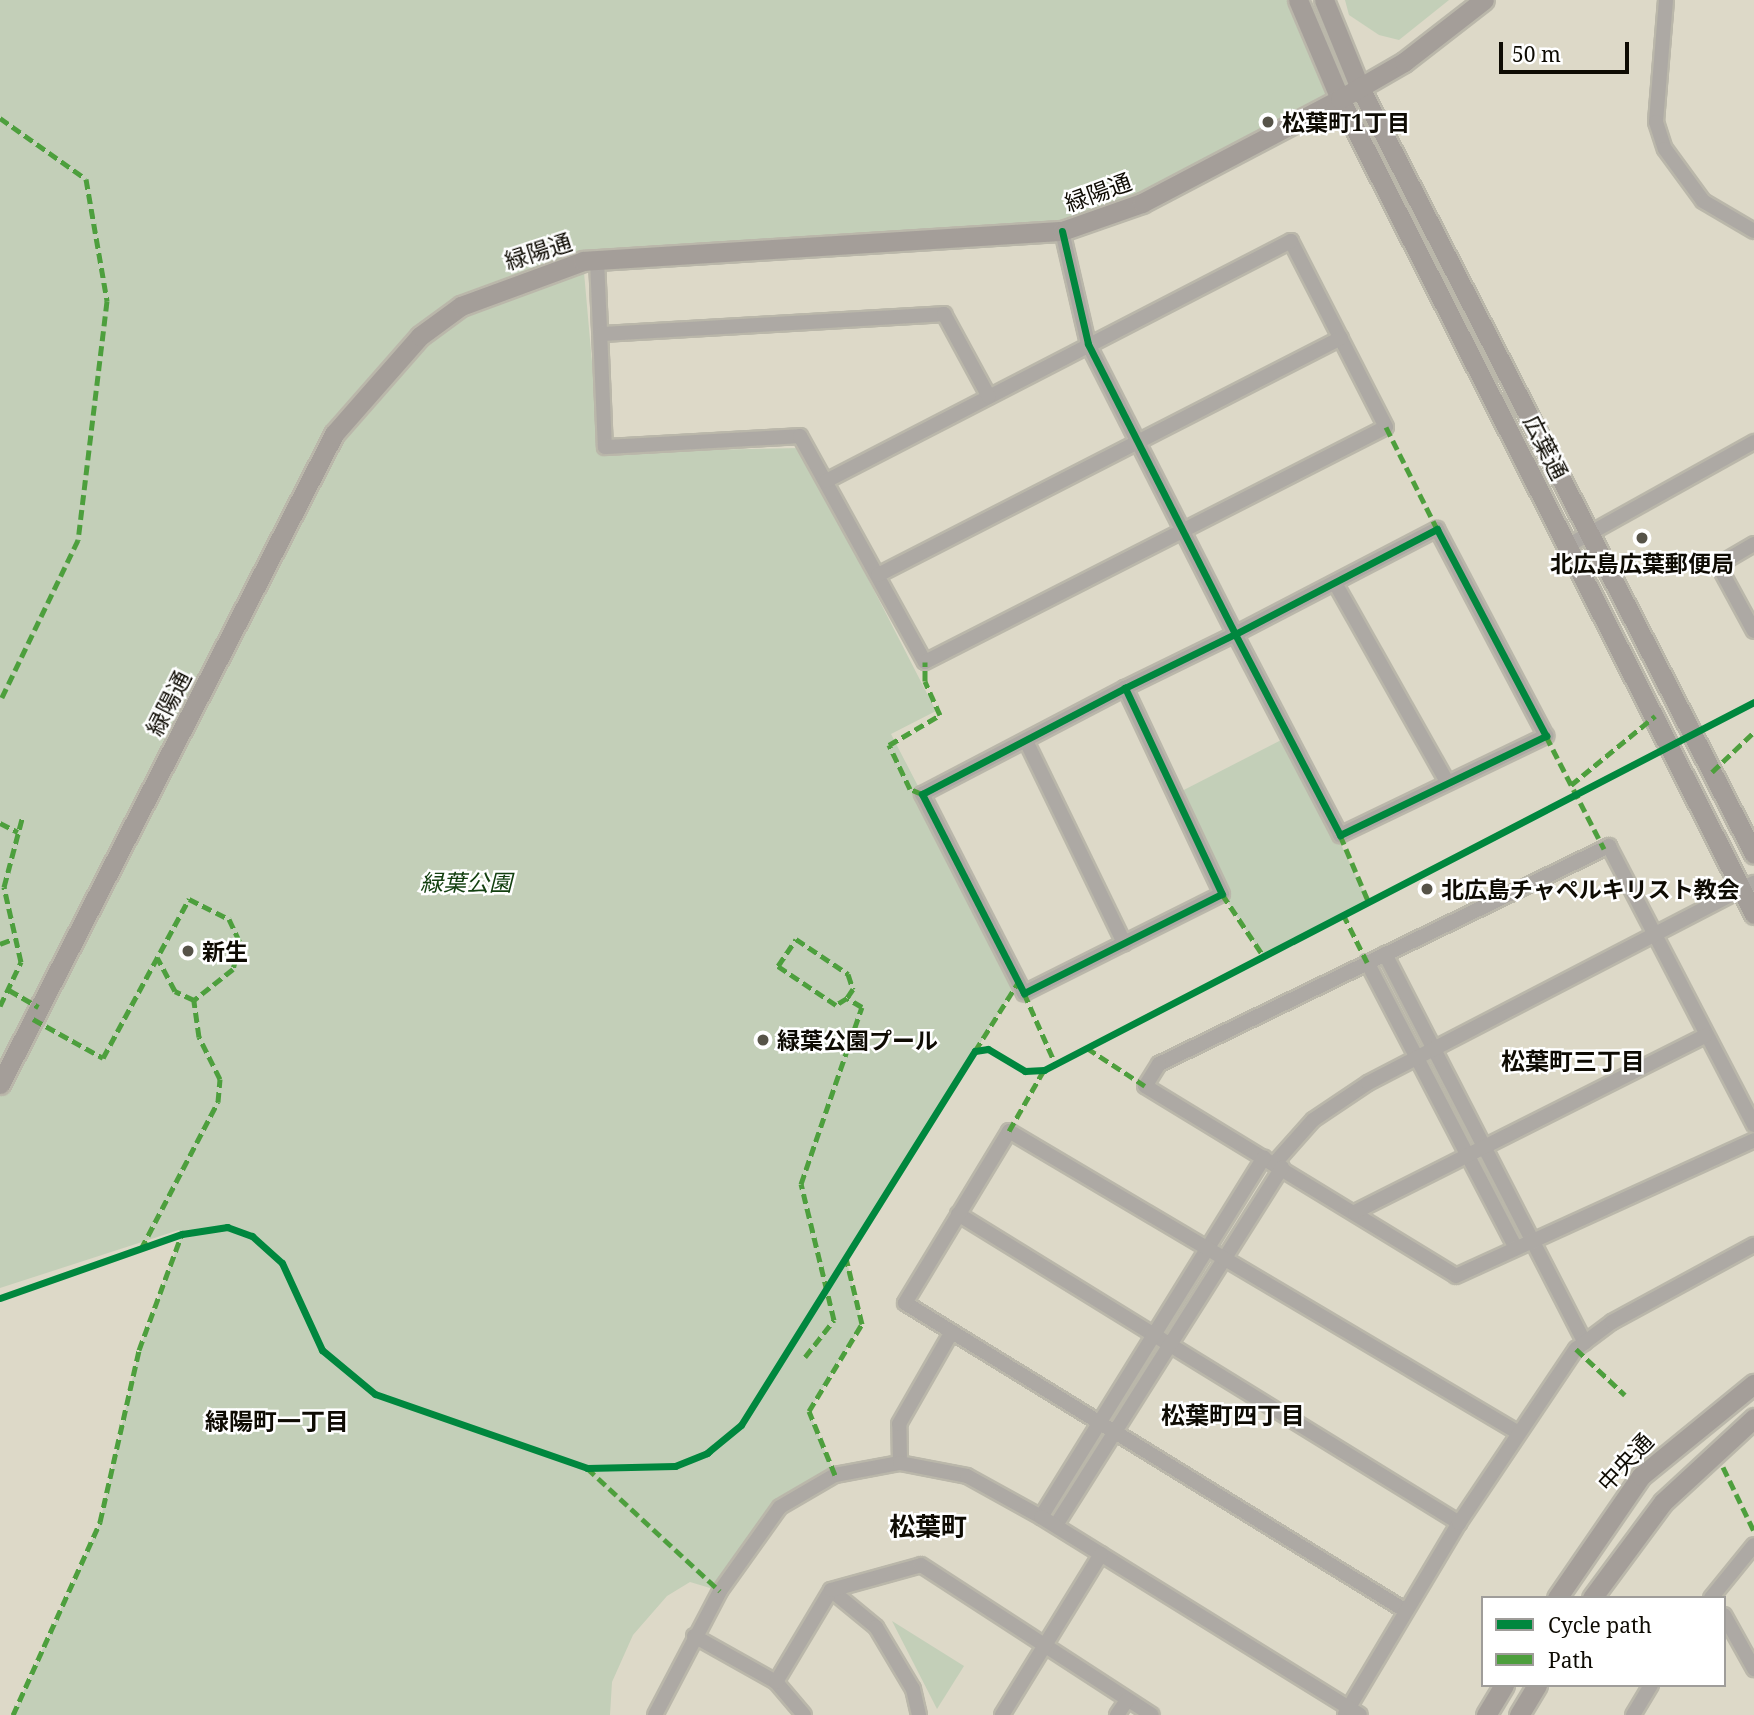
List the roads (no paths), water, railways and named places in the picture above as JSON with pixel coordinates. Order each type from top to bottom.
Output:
[{"type":"street","name":"広葉通","points":[[1298,0],[1340,99],[1748,886],[1754,914]]},
{"type":"street","name":"広葉通","points":[[1324,0],[1360,88],[1754,854]]},
{"type":"street","name":"緑陽通","points":[[0,1084],[334,434],[387,367],[461,306],[527,278],[597,259],[1062,231],[1142,203],[1340,99],[1360,88],[1484,0]]},
{"type":"street","points":[[1666,0],[1656,122],[1665,149],[1703,201],[1754,231]]},
{"type":"street","points":[[1062,231],[1088,344],[1182,531],[1235,634],[1340,835],[1546,736],[1437,529],[1235,634],[1125,688],[922,794],[1024,993],[1222,894],[1125,688]]},
{"type":"street","points":[[597,259],[605,447],[800,436],[925,662],[1387,427],[1291,241],[826,481]]},
{"type":"street","points":[[601,334],[944,314],[989,397]]},
{"type":"street","points":[[878,575],[1341,338]]},
{"type":"street","points":[[1569,545],[1754,443]]},
{"type":"street","points":[[1754,544],[1718,565],[1754,631]]},
{"type":"street","points":[[1335,583],[1447,782]]},
{"type":"street","points":[[1026,741],[1124,943]]},
{"type":"street","points":[[1754,1125],[1705,1036],[1657,934],[1609,846],[1159,1064],[1145,1086],[1456,1276],[1754,1140]]},
{"type":"street","points":[[1041,1517],[1210,1245],[1274,1163],[1314,1120],[1433,1048],[1748,886]]},
{"type":"street","points":[[1385,954],[1585,1343]]},
{"type":"street","points":[[1367,962],[1516,1248]]},
{"type":"street","points":[[1355,1212],[1468,1152],[1705,1036]]},
{"type":"street","points":[[1406,1611],[1101,1421],[950,1335],[905,1303],[1009,1130],[1210,1245],[1517,1432]]},
{"type":"street","points":[[1056,1525],[1226,1255],[1274,1163]]},
{"type":"street","points":[[958,1214],[1459,1523]]},
{"type":"street","points":[[655,1715],[694,1636],[755,1533],[780,1507],[835,1475],[900,1463],[967,1476],[1056,1525],[1351,1712],[1406,1611],[1459,1523],[1517,1432],[1585,1343],[1754,1245]]},
{"type":"street","points":[[900,1463],[899,1424],[950,1335]]},
{"type":"street","name":"中央通","points":[[1558,1596],[1641,1476],[1754,1384]]},
{"type":"street","points":[[1593,1596],[1663,1502],[1754,1418]]},
{"type":"street","points":[[1714,1596],[1754,1545]]},
{"type":"street","points":[[1002,1715],[1101,1554]]},
{"type":"street","points":[[776,1682],[831,1590],[921,1565],[1044,1648],[1152,1715]]},
{"type":"street","points":[[831,1590],[876,1627],[913,1689],[919,1715]]},
{"type":"street","points":[[1726,1619],[1754,1669]]},
{"type":"street","points":[[694,1636],[776,1682],[804,1715]]},
{"type":"street","points":[[1486,1715],[1503,1687]]},
{"type":"street","points":[[1519,1715],[1536,1687]]},
{"type":"street","points":[[1633,1715],[1650,1687]]},
{"type":"street","points":[[1117,1715],[1127,1700]]},
{"type":"place","name":"松葉町1丁目","points":[[1268,122]]},
{"type":"place","name":"北広島広葉郵便局","points":[[1642,538]]},
{"type":"place","name":"北広島チャペルキリスト教会","points":[[1427,889]]},
{"type":"place","name":"新生","points":[[188,951]]},
{"type":"place","name":"緑葉公園プール","points":[[763,1040]]},
{"type":"district","name":"松葉町三丁目","points":[[1573,1061]]},
{"type":"district","name":"松葉町四丁目","points":[[1233,1415]]},
{"type":"district","name":"緑陽町一丁目","points":[[277,1421]]},
{"type":"district","name":"松葉町","points":[[928,1527]]},
{"type":"park label","name":"緑葉公園","points":[[466,882]]}]
